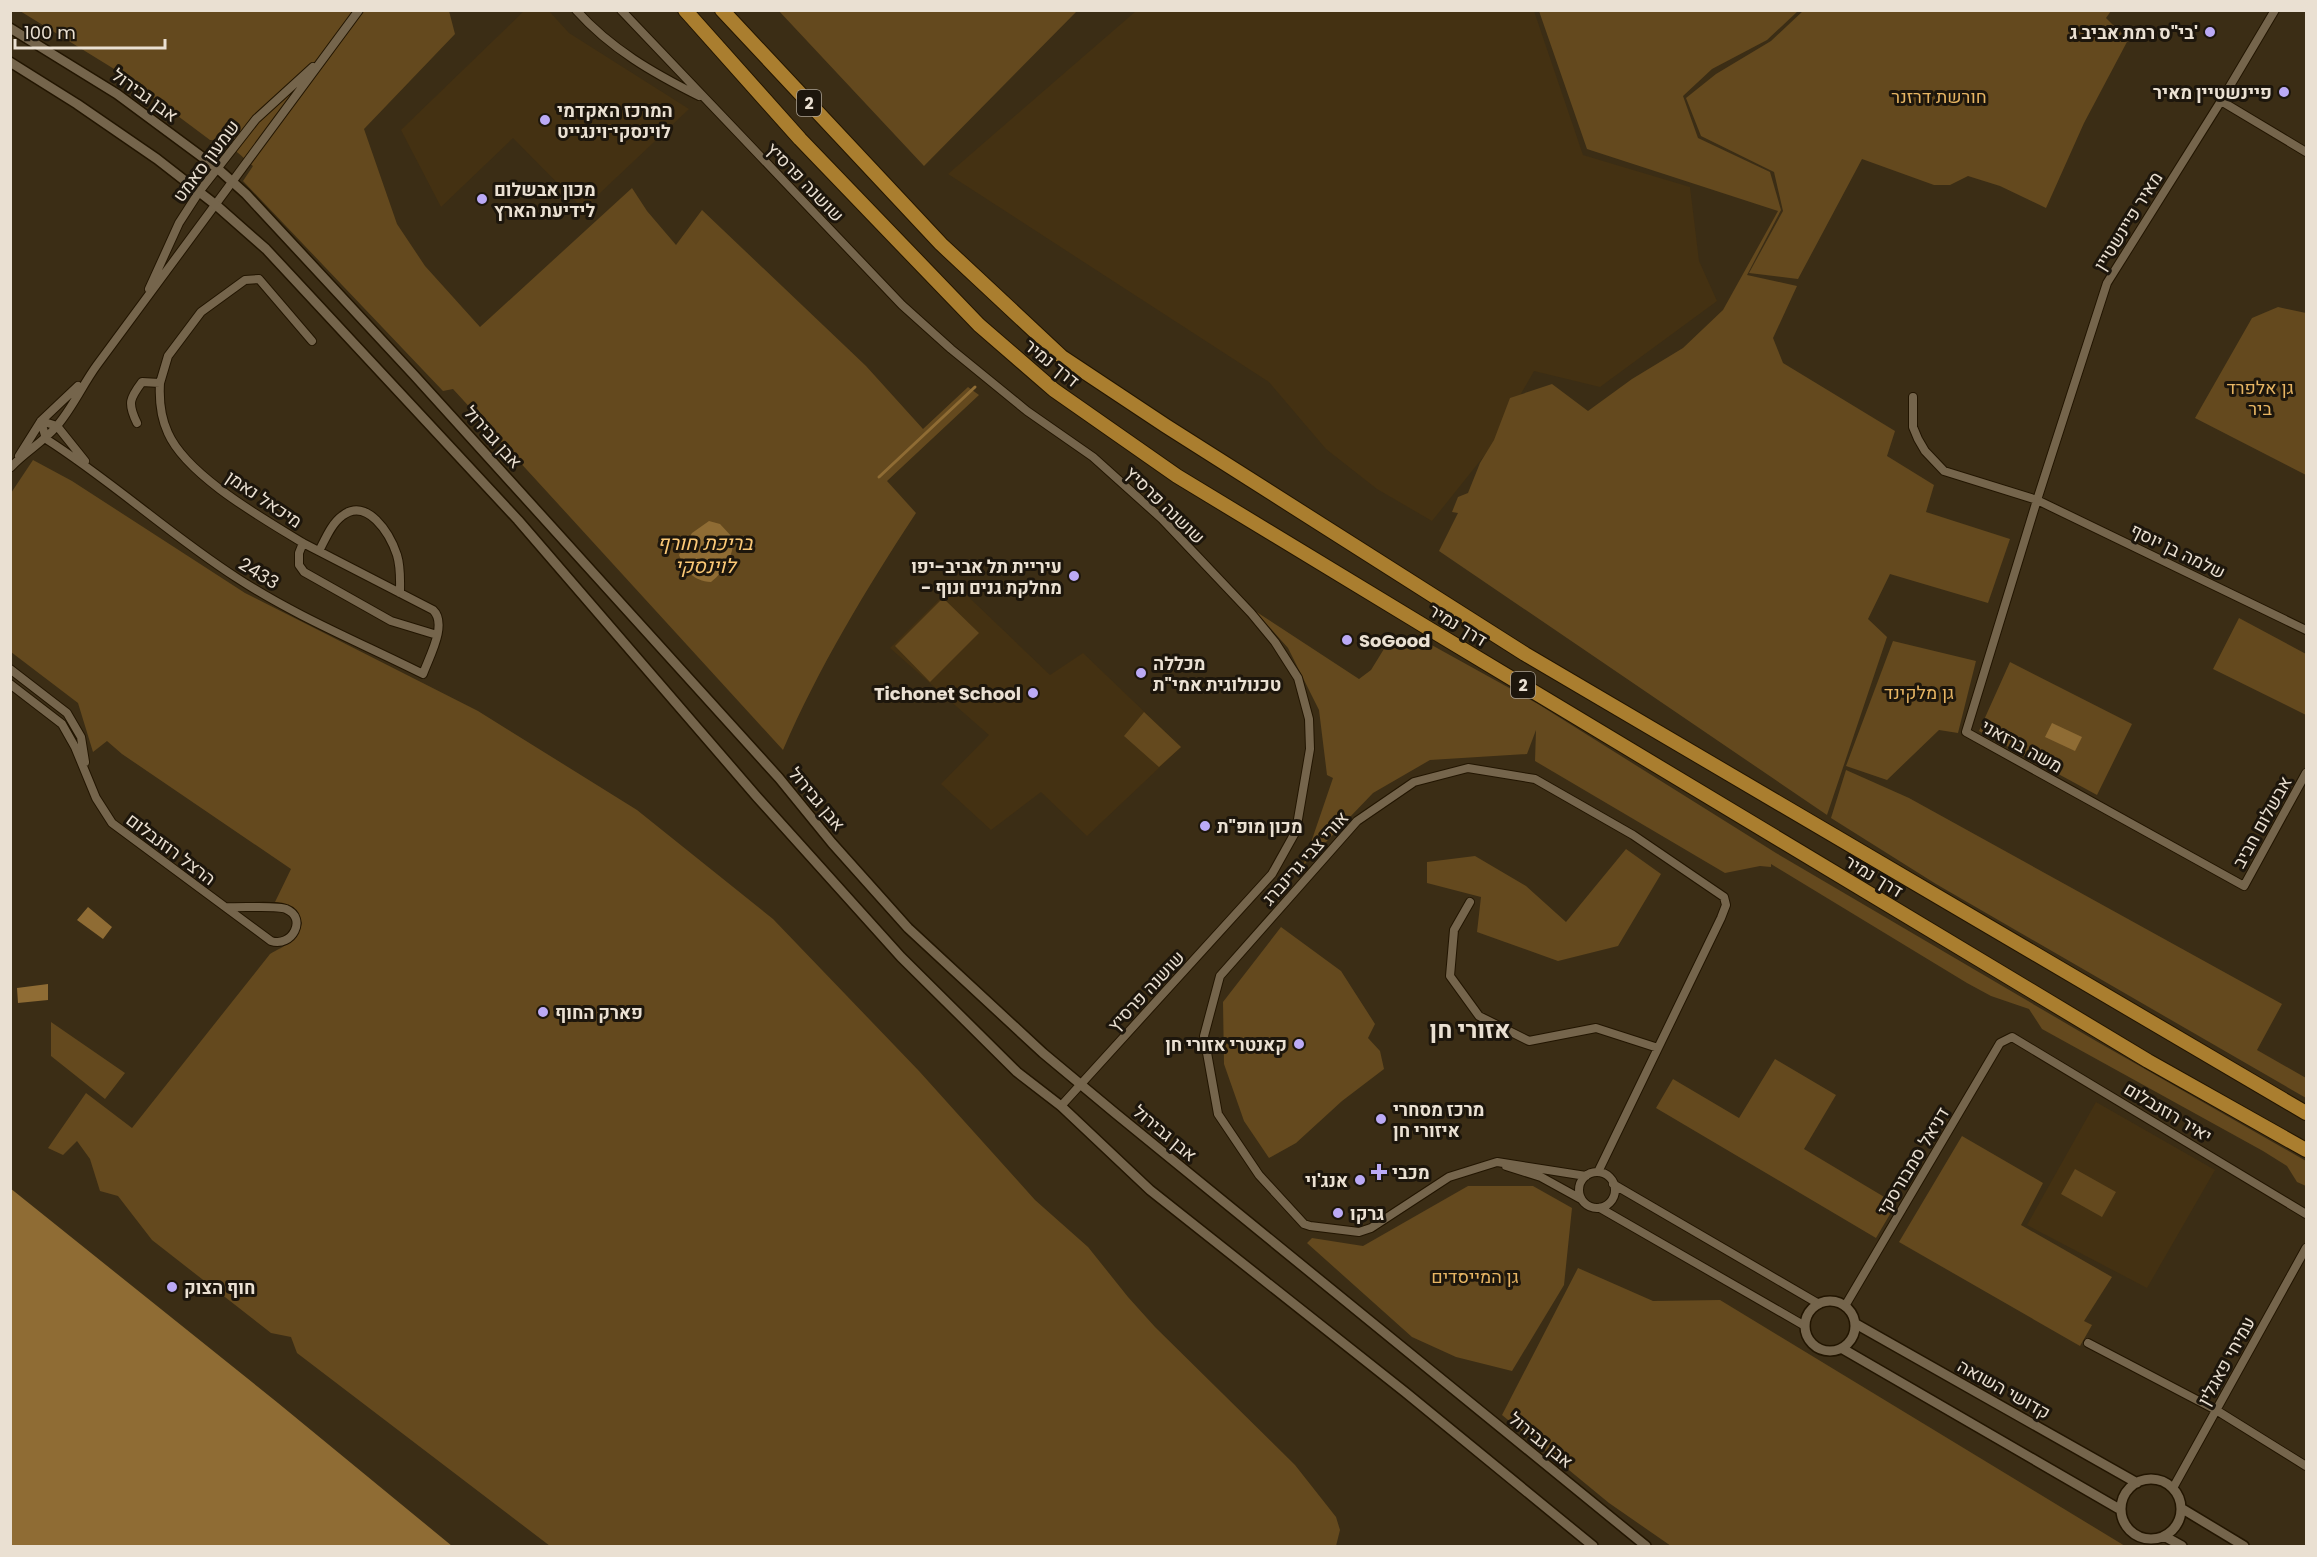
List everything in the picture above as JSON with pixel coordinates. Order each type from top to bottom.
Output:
[{"type":"highway","name":"דרך נמיר","points":[[685,10],[800,139],[979,325],[1054,390],[1081,409],[1177,476],[1436,633],[2148,1061],[2307,1150]]},
{"type":"highway","name":"דרך נמיר","points":[[723,10],[941,244],[1062,357],[1166,426],[1525,654],[2307,1113]]},
{"type":"street","name":"שמעון סאמט","points":[[11,468],[25,453],[46,439],[57,426],[97,365],[358,10]]},
{"type":"street","points":[[576,10],[596,33],[646,69],[704,99]]},
{"type":"street","name":"שושנה פרסיץ","points":[[621,10],[902,305],[1027,411],[1093,457],[1162,519],[1251,613],[1275,642],[1298,678],[1309,718],[1310,749],[1296,831],[1272,874],[1222,932],[1061,1106]]},
{"type":"street","name":"מאיר פיינשטיין","points":[[2037,500],[2107,283],[2275,10]]},
{"type":"street","name":"אבן גבירול","points":[[10,28],[117,94],[216,168],[264,212],[778,778],[908,928],[1043,1053],[1175,1164],[1646,1546]]},
{"type":"street","name":"שמעון סאמט","points":[[136,314],[179,223],[216,168],[256,120],[331,49]]},
{"type":"street","name":"אבן גבירול","points":[[10,62],[121,133],[199,192],[266,249],[518,520],[757,797],[901,957],[1017,1072],[1061,1106],[1150,1190],[1405,1392],[1593,1546]]},
{"type":"street","points":[[2221,101],[2307,152]]},
{"type":"street","name":"מיכאל נאמן","points":[[312,341],[259,279],[245,280],[201,312],[168,356],[160,383],[159,400],[168,434],[185,458],[238,503],[303,543],[299,553],[299,565],[304,572],[391,621],[436,635]]},
{"type":"street","name":"שמעון סאמט","points":[[11,468],[41,421],[97,365]]},
{"type":"street","points":[[137,423],[130,410],[131,396],[142,382],[160,383]]},
{"type":"street","name":"שלמה בן יוסף","points":[[1913,397],[1913,427],[1918,439],[1925,451],[1944,471],[2037,500],[2307,630]]},
{"type":"street","points":[[41,421],[57,426]]},
{"type":"street","points":[[41,421],[46,439]]},
{"type":"street","name":"2433","points":[[57,426],[96,473]]},
{"type":"street","name":"2433","points":[[46,439],[96,473],[152,518],[266,597],[423,674],[436,635]]},
{"type":"street","name":"משה ברזאני","points":[[2037,500],[1966,732],[2244,886]]},
{"type":"street","points":[[319,551],[341,516],[352,510],[362,510],[373,517],[389,537],[401,573],[400,592]]},
{"type":"street","points":[[303,543],[400,592],[437,614],[439,626],[436,635]]},
{"type":"street","name":"הרצל רוזנבלום","points":[[10,669],[58,705],[74,723],[81,737],[88,778]]},
{"type":"street","name":"הרצל רוזנבלום","points":[[10,684],[62,724],[75,747],[96,798],[112,823],[226,907],[276,943],[291,938],[296,928],[296,918],[287,909],[226,907]]},
{"type":"street","name":"אורי צבי גרינברג","points":[[1586,1176],[1497,1162],[1449,1177],[1371,1228],[1359,1232],[1305,1224],[1259,1175],[1218,1114],[1204,1036],[1220,976],[1357,821],[1414,782],[1467,768],[1534,779],[1633,835],[1725,897],[1726,905],[1721,918],[1598,1173]]},
{"type":"street","name":"אבשלום חביב","points":[[2244,886],[2307,773]]},
{"type":"street","points":[[1470,902],[1454,930],[1450,976],[1479,1016],[1529,1041],[1596,1028],[1658,1048]]},
{"type":"street","name":"יאיר רוזנבלום","points":[[2012,1037],[2307,1214]]},
{"type":"street","name":"דניאל סמבורסקי","points":[[1845,1306],[2000,1043],[2012,1037]]},
{"type":"street","points":[[1497,1162],[1541,1177],[1581,1199],[1590,1207],[1600,1208],[1805,1326]]},
{"type":"street","points":[[1581,1199],[1580,1184],[1586,1176],[1598,1173],[1607,1176],[1613,1184],[1819,1304]]},
{"type":"street","points":[[1600,1208],[1612,1199],[1613,1184]]},
{"type":"street","name":"עמיחי פאגלין","points":[[2173,1488],[2307,1248]]},
{"type":"street","points":[[1832,1301],[1845,1306],[1854,1317],[1856,1324],[1853,1338],[1842,1348],[1834,1351],[1818,1348],[1811,1343],[1805,1326],[1809,1313],[1819,1304],[1832,1301]]},
{"type":"street","name":"קדושי השואה","points":[[1856,1324],[2137,1483]]},
{"type":"street","points":[[2088,1343],[2216,1410],[2307,1466]]},
{"type":"street","points":[[1842,1348],[2121,1510]]},
{"type":"street","points":[[2156,1479],[2173,1488],[2181,1508],[2177,1524],[2164,1536],[2145,1539],[2128,1529],[2121,1510],[2125,1494],[2137,1483],[2156,1479]]},
{"type":"street","points":[[2181,1508],[2244,1546]]},
{"type":"street","points":[[2164,1536],[2182,1546]]},
{"type":"shaded area","name":"המרכז האקדמי לוינסקי־וינגייט","points":[[525,10],[549,11],[569,33],[689,109],[583,209],[513,138],[441,207],[401,130]]},
{"type":"shaded area","points":[[1136,11],[1534,11],[1583,155],[1690,187],[1699,261],[1717,301],[1600,387],[1534,371],[1488,451],[1432,521],[1377,489],[1326,449],[1269,382],[948,174]]},
{"type":"shaded area","name":"Tichonet School","points":[[955,584],[1050,675],[1083,653],[1181,747],[1087,836],[1041,792],[991,830],[941,784],[989,735],[890,648]]},
{"type":"shaded area","points":[[2096,1102],[2215,1170],[2147,1288],[2027,1225]]},
{"type":"green space","name":"חורשת דרזנר","points":[[1804,10],[2111,11],[2106,18],[2128,40],[2084,123],[2046,208],[2000,186],[1968,176],[1950,185],[1934,185],[1862,159],[1798,279],[1749,273],[1783,211],[1774,172],[1701,136],[1686,98],[1716,74],[1771,41]]},
{"type":"green space","points":[[20,11],[449,11],[455,34],[364,129],[397,224],[425,266],[480,327],[632,188],[647,211],[676,245],[702,210],[866,366],[923,429],[968,387],[979,395],[887,481],[916,513],[844,629],[783,750],[453,389],[443,391],[243,181],[253,166],[228,146],[210,140],[119,72]]},
{"type":"green space","points":[[779,11],[1077,11],[924,166]]},
{"type":"green space","points":[[1539,11],[1798,11],[1767,40],[1712,69],[1683,96],[1698,138],[1770,172],[1781,210],[1747,275],[1797,286],[1773,338],[1783,363],[1895,431],[1887,456],[1934,485],[1926,512],[2010,539],[1988,603],[1890,574],[1868,619],[1887,637],[1827,815],[1439,551],[1458,513],[1452,512],[1458,497],[1468,493],[1480,463],[1494,440],[1510,398],[1552,384],[1588,411],[1632,379],[1683,348],[1723,310],[1778,211],[1587,149]]},
{"type":"green space","name":"גן אלפרד ביר","points":[[2278,307],[2306,313],[2306,475],[2195,418],[2252,318]]},
{"type":"green space","name":"פארק החוף","points":[[33,460],[72,481],[245,593],[478,711],[637,810],[773,919],[919,1071],[1035,1200],[1088,1247],[1155,1327],[1295,1465],[1336,1517],[1340,1530],[1336,1546],[550,1546],[297,1353],[291,1337],[271,1333],[152,1240],[118,1196],[100,1191],[90,1159],[77,1141],[63,1155],[48,1148],[86,1093],[132,1128],[270,954],[294,938],[302,923],[292,908],[275,902],[291,869],[122,754],[107,741],[93,752],[78,703],[11,652],[11,493]]},
{"type":"green space","points":[[943,598],[979,633],[930,682],[895,646]]},
{"type":"green space","points":[[1255,611],[1359,679],[1371,670],[1387,644],[1400,638],[1419,638],[1538,704],[1776,853],[2306,1161],[2306,1186],[2297,1182],[2287,1166],[2263,1151],[2042,1029],[2029,1009],[1991,996],[1967,983],[1771,864],[1771,867],[1760,866],[1725,873],[1535,761],[1536,730],[1527,754],[1430,760],[1373,793],[1303,866],[1333,778],[1327,775],[1319,710],[1288,648]]},
{"type":"green space","points":[[2239,618],[2306,654],[2306,715],[2213,669]]},
{"type":"green space","name":"גן מלקינד","points":[[1893,641],[1976,661],[1958,733],[1939,730],[1887,780],[1846,766]]},
{"type":"green space","points":[[2010,662],[2132,724],[2097,795],[1979,731]]},
{"type":"green space","points":[[1144,712],[1181,747],[1159,767],[1124,736]]},
{"type":"green space","points":[[1846,770],[1909,798],[2282,1004],[2257,1050],[2306,1078],[2306,1098],[1936,884],[1831,818]]},
{"type":"green space","points":[[1626,849],[1661,874],[1618,946],[1558,961],[1477,932],[1481,897],[1427,883],[1427,862],[1475,856],[1526,886],[1566,922]]},
{"type":"green space","name":"קאנטרי אזורי חן","points":[[1281,927],[1341,971],[1375,1024],[1368,1038],[1380,1051],[1384,1069],[1342,1101],[1296,1143],[1269,1158],[1244,1121],[1224,1064],[1223,1002]]},
{"type":"green space","points":[[51,1022],[125,1073],[105,1099],[51,1056]]},
{"type":"green space","points":[[1775,1059],[1836,1095],[1804,1149],[1896,1204],[1876,1238],[1656,1108],[1673,1079],[1739,1118]]},
{"type":"green space","points":[[1962,1136],[2043,1183],[2021,1225],[2112,1277],[2084,1321],[2092,1325],[2080,1346],[1899,1242]]},
{"type":"green space","points":[[2075,1169],[2116,1192],[2102,1217],[2061,1194]]},
{"type":"green space","name":"גן המייסדים","points":[[1468,1186],[1533,1186],[1572,1208],[1564,1285],[1512,1371],[1456,1357],[1412,1337],[1307,1243],[1312,1238],[1363,1246]]},
{"type":"green space","points":[[1578,1268],[1653,1301],[1720,1300],[2125,1546],[1671,1546],[1609,1503],[1502,1415]]},
{"type":"water","name":"בריכת חורף לוינסקי","points":[[709,521],[720,524],[734,539],[727,563],[721,573],[711,582],[699,580],[691,574],[679,555],[692,533]]},
{"type":"water","points":[[2052,723],[2082,737],[2075,751],[2045,737]]},
{"type":"water","points":[[88,907],[112,927],[103,939],[77,920]]},
{"type":"water","points":[[48,984],[48,1000],[18,1003],[17,988]]},
{"type":"water","points":[[10,1188],[278,1403],[452,1546],[11,1546]]},
{"type":"waterway","points":[[879,477],[975,387]]},
{"type":"place","name":"בי\"ס רמת אביב ג'","points":[[2210,32]]},
{"type":"place","name":"פיינשטיין מאיר","points":[[2284,92]]},
{"type":"place","name":"המרכז האקדמי לוינסקי־וינגייט","points":[[545,120]]},
{"type":"place","name":"מכון אבשלום לידיעת הארץ","points":[[482,199]]},
{"type":"place","name":"עיריית תל אביב-יפו - מחלקת גנים ונוף","points":[[1074,576]]},
{"type":"place","name":"SoGood","points":[[1347,640]]},
{"type":"place","name":"מכללה טכנולוגית אמי\"ת","points":[[1141,673]]},
{"type":"place","name":"Tichonet School","points":[[1033,693]]},
{"type":"place","name":"מכון מופ\"ת","points":[[1205,826]]},
{"type":"place","name":"פארק החוף","points":[[543,1012]]},
{"type":"place","name":"קאנטרי אזורי חן","points":[[1299,1044]]},
{"type":"place","name":"מרכז מסחרי איזורי חן","points":[[1381,1119]]},
{"type":"place","name":"מכבי","points":[[1379,1172]]},
{"type":"place","name":"אנג'וי","points":[[1360,1180]]},
{"type":"place","name":"גרקו","points":[[1338,1213]]},
{"type":"place","name":"חוף הצוק","points":[[172,1287]]},
{"type":"district","name":"אזורי חן","points":[[1470,1029]]}]
